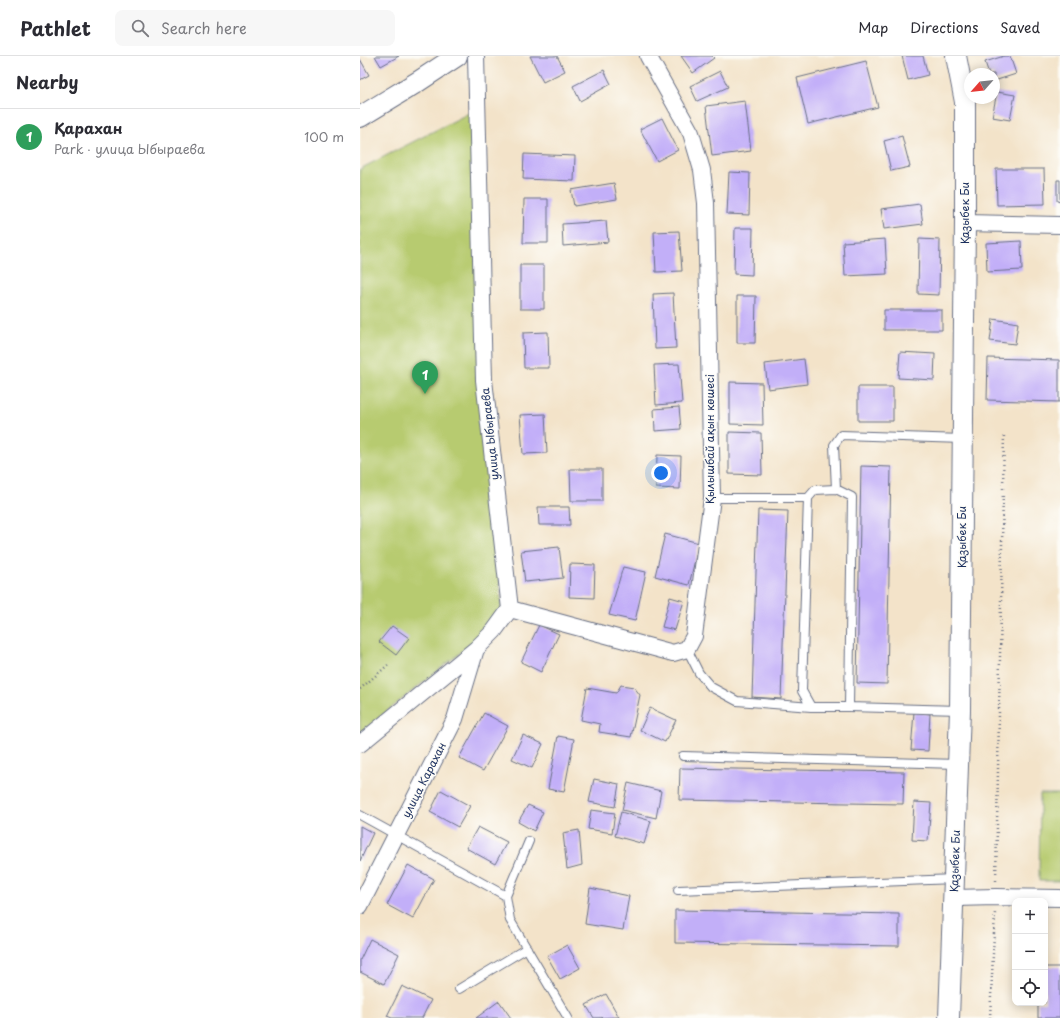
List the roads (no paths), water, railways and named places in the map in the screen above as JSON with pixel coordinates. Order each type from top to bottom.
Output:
[{"type":"street","points":[[360,116],[419,81],[457,56]]},
{"type":"street","name":"улица Ыбыраева","points":[[476,56],[484,380],[510,609]]},
{"type":"street","name":"Қылышбай ақын көшесі","points":[[648,56],[691,132],[702,170],[706,203],[712,498],[694,636],[687,649]]},
{"type":"street","name":"Қазыбек Би","points":[[949,1018],[955,888],[960,710],[963,439],[965,102],[956,56]]},
{"type":"street","points":[[964,224],[1060,225]]},
{"type":"street","points":[[360,744],[476,649],[494,631],[510,609],[673,652],[687,649]]},
{"type":"street","name":"улица Карахан","points":[[360,906],[455,719],[476,649]]},
{"type":"street","points":[[955,888],[996,897],[1060,898]]},
{"type":"lane","points":[[836,489],[834,445],[841,435],[963,439]]},
{"type":"lane","points":[[811,708],[802,691],[808,498],[815,490],[836,489],[852,497],[849,708]]},
{"type":"lane","points":[[712,498],[808,498]]},
{"type":"lane","points":[[687,649],[699,673],[711,687],[737,701],[811,708],[960,710]]},
{"type":"lane","points":[[683,756],[958,764]]},
{"type":"lane","points":[[360,814],[506,896]]},
{"type":"lane","points":[[529,841],[506,896],[510,920],[568,1018]]},
{"type":"lane","points":[[678,890],[955,888]]},
{"type":"lane","points":[[459,989],[527,948]]},
{"type":"place","name":"Қарахан","points":[[425,394]]}]
